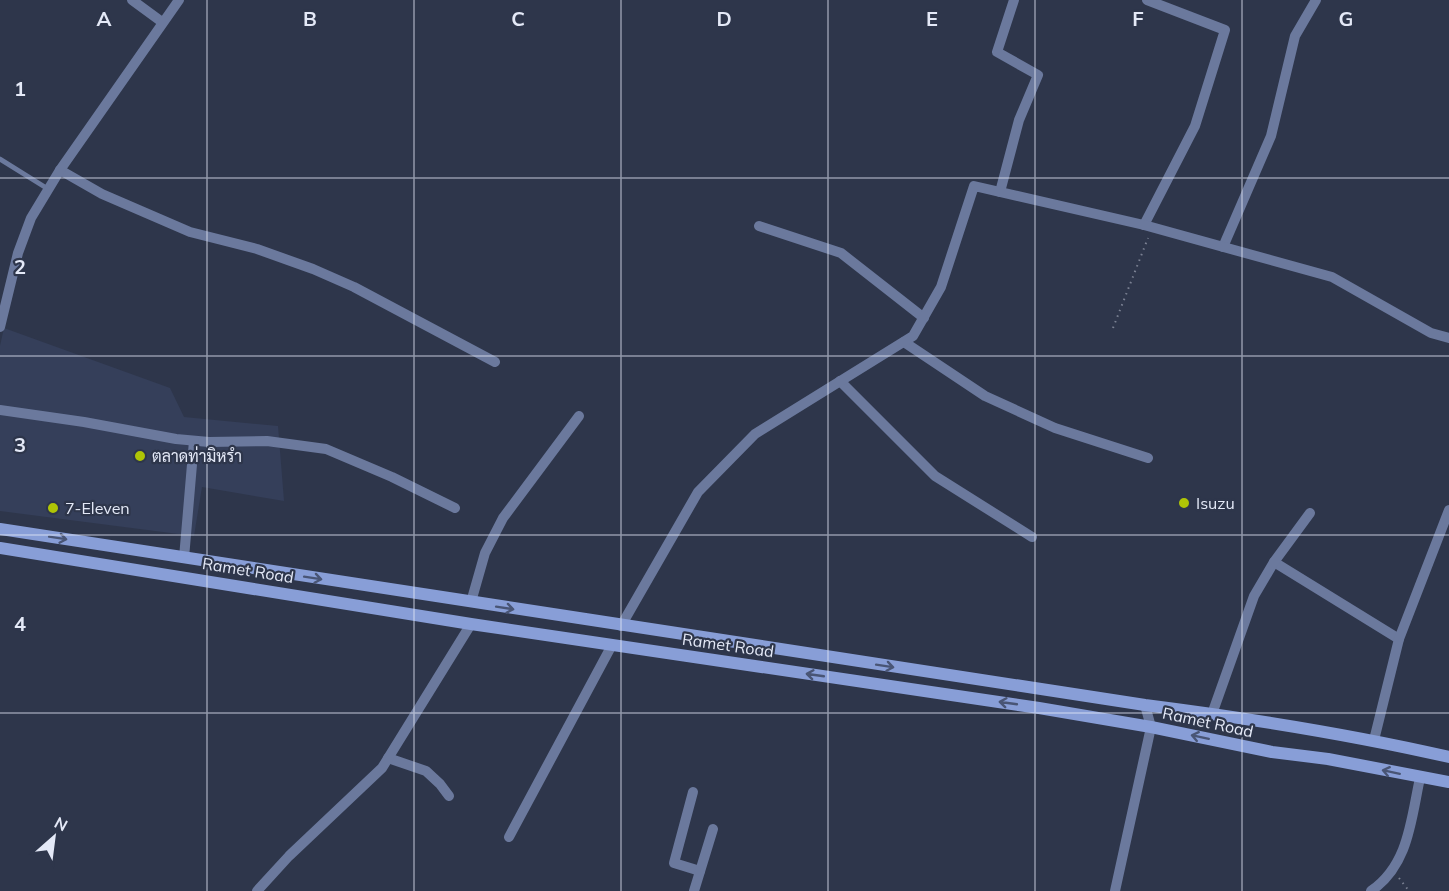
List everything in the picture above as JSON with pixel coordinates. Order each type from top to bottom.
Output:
[{"type":"main road","name":"Ramet Road","points":[[0,529],[621,626],[1212,714],[1374,740],[1449,757]]},
{"type":"main road","name":"Ramet Road","points":[[0,548],[471,624],[1028,706],[1151,727],[1272,752],[1328,759],[1449,782]]},
{"type":"street","points":[[132,0],[162,22]]},
{"type":"street","points":[[0,327],[18,253],[31,218],[60,170],[179,0]]},
{"type":"street","points":[[1000,192],[1019,120],[1038,75],[997,52],[1014,0]]},
{"type":"street","points":[[1147,0],[1225,30],[1195,126],[1148,226]]},
{"type":"street","points":[[1223,247],[1271,136],[1296,36],[1316,0]]},
{"type":"street","points":[[60,170],[102,194],[190,232],[257,249],[313,268],[354,287],[495,362]]},
{"type":"street","points":[[621,626],[698,492],[755,434],[913,336],[941,287],[974,186],[1148,226],[1332,278],[1431,333],[1449,338]]},
{"type":"street","points":[[759,226],[841,253],[924,318]]},
{"type":"street","points":[[904,342],[985,396],[1054,428],[1149,458]]},
{"type":"street","points":[[840,381],[935,476],[1032,537]]},
{"type":"street","points":[[0,410],[194,441],[267,441],[326,448],[455,508]]},
{"type":"street","points":[[471,602],[485,553],[503,518],[579,416]]},
{"type":"street","points":[[184,558],[194,441]]},
{"type":"street","points":[[1374,740],[1399,639],[1449,510]]},
{"type":"street","points":[[1212,714],[1254,596],[1274,562],[1310,513]]},
{"type":"street","points":[[1274,562],[1399,639]]},
{"type":"street","points":[[257,891],[289,856],[382,768],[471,624]]},
{"type":"street","points":[[509,837],[612,645]]},
{"type":"street","points":[[1115,891],[1151,727],[1145,705]]},
{"type":"street","points":[[388,758],[426,771],[449,796]]},
{"type":"street","points":[[1371,891],[1393,871],[1402,855],[1410,831],[1420,778]]},
{"type":"street","points":[[693,792],[674,863],[700,870]]},
{"type":"street","points":[[694,891],[713,829]]},
{"type":"lane","points":[[0,159],[48,189]]},
{"type":"path","points":[[1113,328],[1148,226]]},
{"type":"path","points":[[1393,871],[1409,891]]},
{"type":"shaded area","name":"ตลาดท่ามิหรำ","points":[[4,328],[170,388],[184,417],[278,426],[284,501],[202,487],[194,536],[0,511],[0,346]]},
{"type":"place","name":"ตลาดท่ามิหรำ","points":[[140,456]]},
{"type":"place","name":"Isuzu","points":[[1184,503]]},
{"type":"place","name":"7-Eleven","points":[[53,508]]}]
